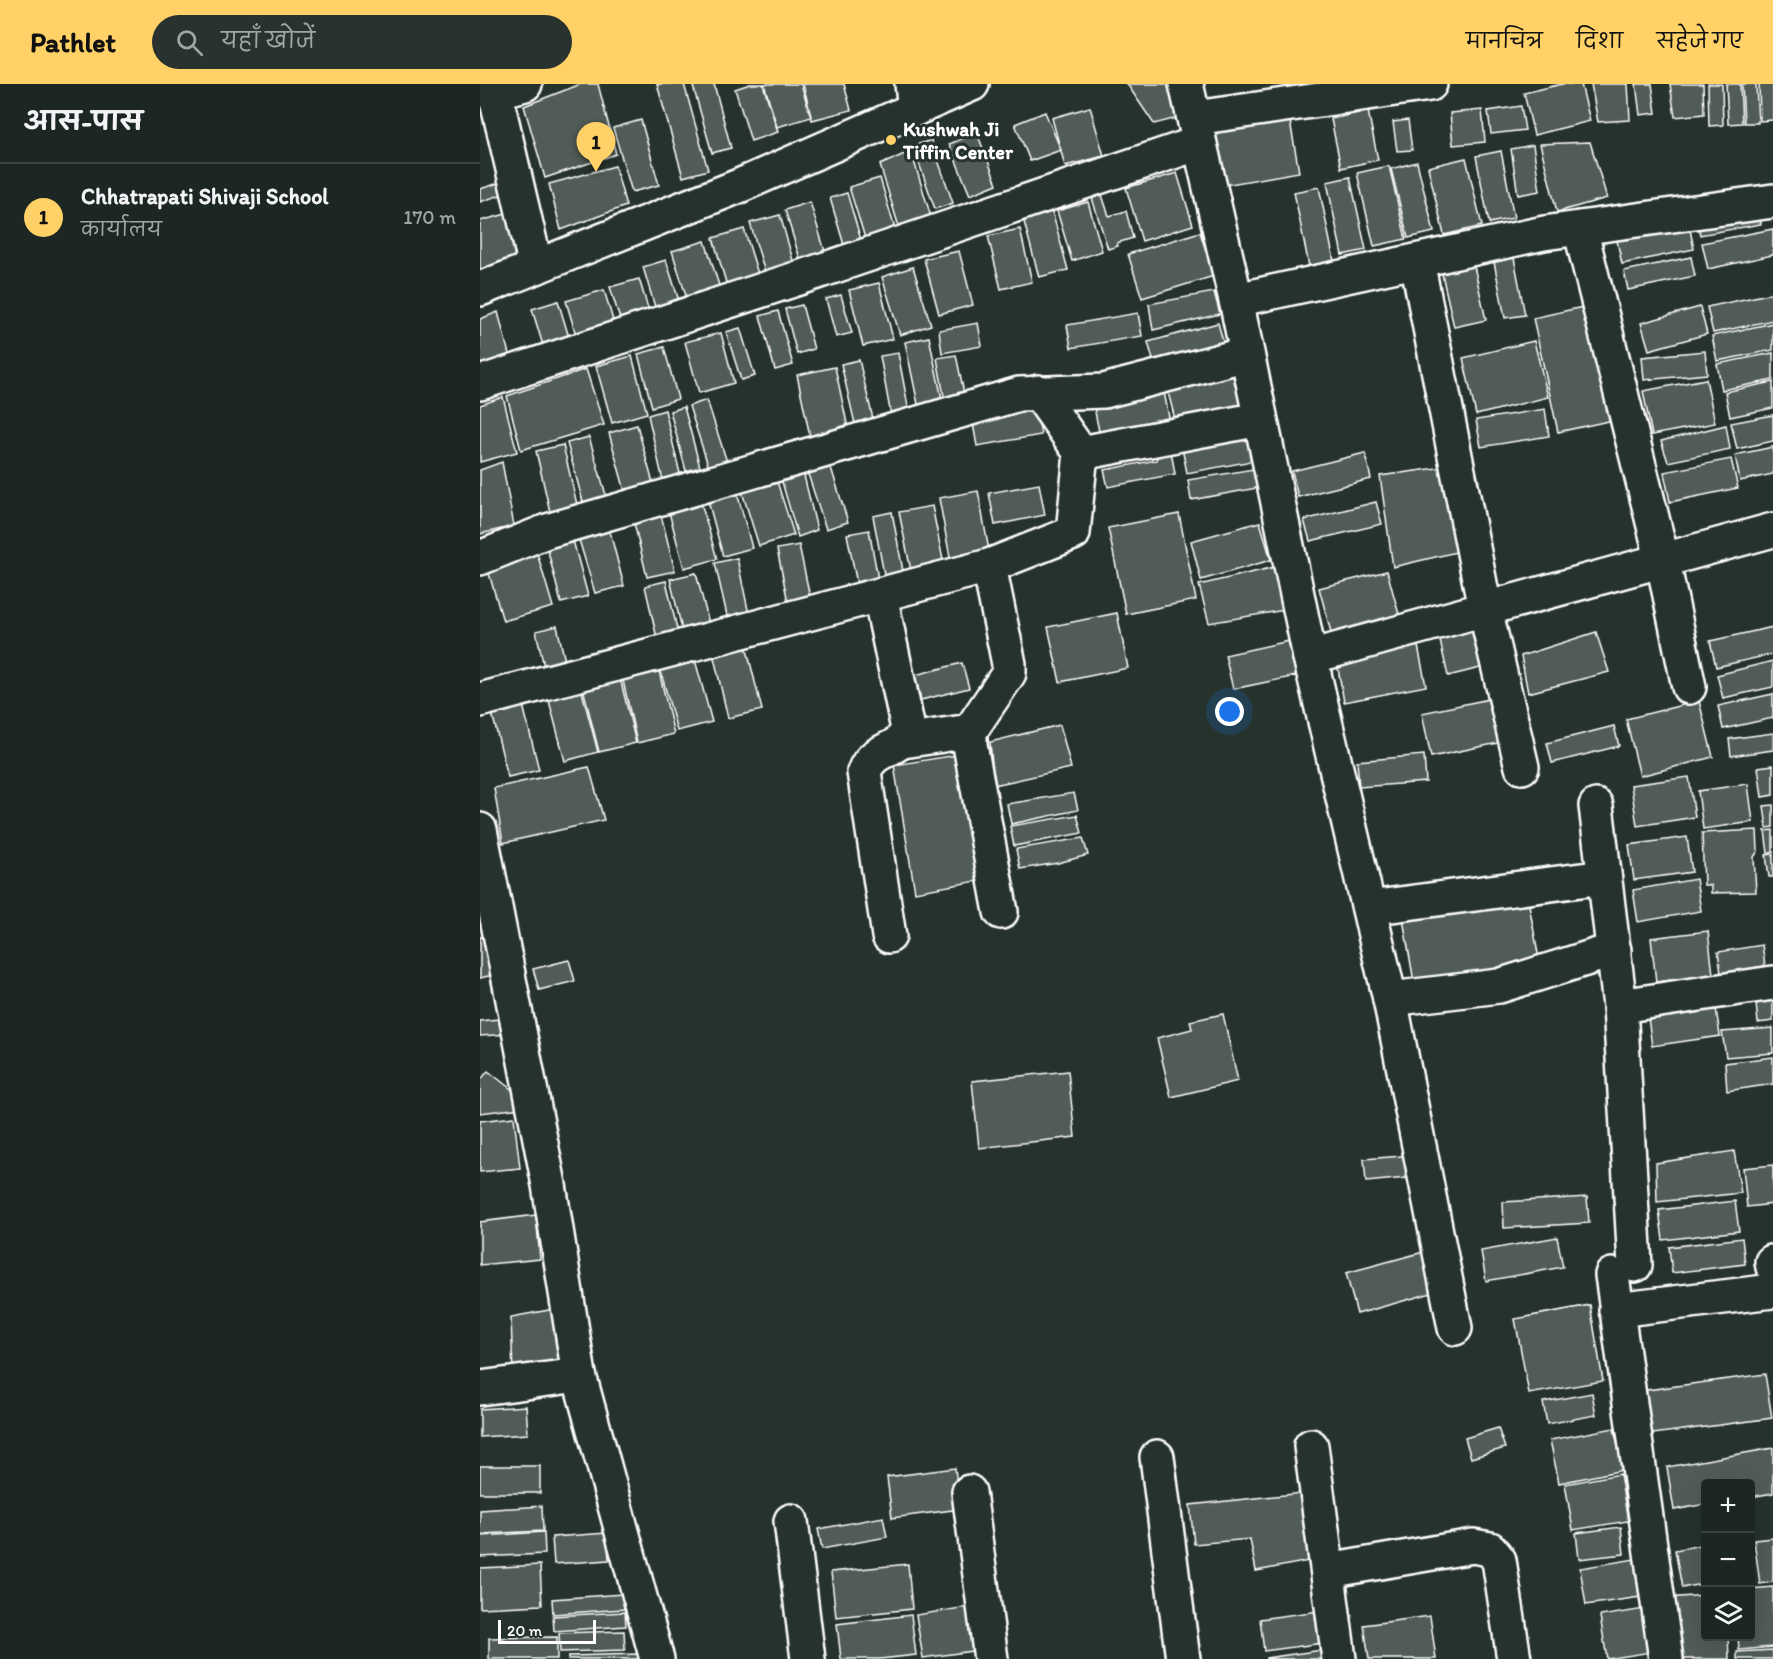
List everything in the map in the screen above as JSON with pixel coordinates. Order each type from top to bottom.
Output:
[{"type":"street","points":[[480,289],[739,186],[914,97],[972,84]]},
{"type":"street","points":[[1186,84],[1236,300],[1310,657],[1390,999],[1455,1328]]},
{"type":"street","points":[[480,383],[828,269],[1197,130],[1430,84]]},
{"type":"street","points":[[504,87],[536,267]]},
{"type":"street","points":[[1236,300],[1544,233],[1773,203]]},
{"type":"street","points":[[1580,228],[1663,562],[1689,687]]},
{"type":"street","points":[[1417,261],[1485,609],[1522,766]]},
{"type":"street","points":[[480,558],[547,531],[1019,394],[1104,392],[1247,354]]},
{"type":"street","points":[[480,700],[989,566],[1073,533],[1081,453],[1038,392]]},
{"type":"street","points":[[1081,453],[1260,418]]},
{"type":"street","points":[[1310,657],[1773,530]]},
{"type":"street","points":[[989,566],[1009,664],[1009,674],[970,731],[970,745],[1001,912]]},
{"type":"street","points":[[880,595],[908,729],[903,741]]},
{"type":"street","points":[[889,936],[864,772],[868,762],[903,741],[970,731]]},
{"type":"street","points":[[1596,806],[1620,1006],[1624,1270],[1616,1310],[1666,1659]]},
{"type":"street","points":[[480,830],[489,923],[549,1185],[579,1375],[657,1659]]},
{"type":"street","points":[[1369,908],[1604,878]]},
{"type":"street","points":[[1390,999],[1499,986],[1614,950]]},
{"type":"street","points":[[1620,1006],[1773,983]]},
{"type":"street","points":[[1772,1262],[1773,1267]]},
{"type":"street","points":[[1616,1310],[1773,1292]]},
{"type":"street","points":[[480,1388],[579,1375]]},
{"type":"street","points":[[1311,1446],[1340,1659]]},
{"type":"street","points":[[1157,1457],[1183,1659]]},
{"type":"street","points":[[969,1492],[991,1659]]},
{"type":"street","points":[[791,1521],[808,1659]]},
{"type":"street","points":[[1328,1571],[1473,1546],[1490,1549],[1499,1560],[1514,1659]]},
{"type":"building","points":[[581,84],[598,84],[616,154],[545,178],[524,106]]},
{"type":"building","points":[[657,84],[684,84],[708,170],[683,177]]},
{"type":"building","points":[[714,84],[731,148],[712,153],[693,86]]},
{"type":"building","points":[[750,84],[763,84],[778,132],[751,141],[735,89]]},
{"type":"building","points":[[764,84],[801,84],[811,117],[777,127]]},
{"type":"building","points":[[803,84],[844,84],[851,110],[812,120]]},
{"type":"building","points":[[1127,84],[1170,84],[1181,117],[1154,124]]},
{"type":"building","points":[[1562,84],[1581,84],[1590,121],[1534,135],[1524,93]]},
{"type":"building","points":[[1591,84],[1628,84],[1630,120],[1598,122]]},
{"type":"building","points":[[1636,84],[1652,84],[1656,113],[1640,115]]},
{"type":"building","points":[[1670,84],[1703,84],[1704,114],[1675,117]]},
{"type":"building","points":[[1708,84],[1722,84],[1723,125],[1709,126]]},
{"type":"building","points":[[1726,84],[1740,84],[1742,123],[1728,124]]},
{"type":"building","points":[[1742,84],[1756,84],[1758,123],[1744,123]]},
{"type":"building","points":[[1759,84],[1773,84],[1773,120],[1760,121]]},
{"type":"building","points":[[1521,106],[1525,130],[1491,134],[1488,111]]},
{"type":"building","points":[[1090,107],[1104,156],[1065,166],[1052,118]]},
{"type":"building","points":[[1482,110],[1485,142],[1453,145],[1450,113]]},
{"type":"building","points":[[1368,111],[1378,160],[1341,168],[1331,119]]},
{"type":"building","points":[[1045,112],[1061,150],[1030,161],[1015,124]]},
{"type":"building","points":[[641,120],[659,185],[632,192],[613,128]]},
{"type":"building","points":[[1408,120],[1412,150],[1397,151],[1393,122]]},
{"type":"building","points":[[1290,121],[1299,172],[1225,185],[1216,133]]},
{"type":"building","points":[[977,133],[997,184],[970,195],[949,144]]},
{"type":"building","points":[[931,140],[953,203],[935,209],[913,146]]},
{"type":"building","points":[[1590,142],[1607,198],[1557,212],[1540,144]]},
{"type":"building","points":[[1533,145],[1540,191],[1518,195],[1511,149]]},
{"type":"building","points":[[911,151],[931,217],[899,227],[880,165]]},
{"type":"building","points":[[1501,151],[1514,218],[1489,223],[1476,156]]},
{"type":"building","points":[[1466,158],[1482,226],[1444,235],[1428,167]]},
{"type":"building","points":[[1417,162],[1434,232],[1408,238],[1391,169]]},
{"type":"building","points":[[615,166],[626,206],[561,230],[549,184]]},
{"type":"building","points":[[1389,166],[1406,239],[1374,246],[1357,173]]},
{"type":"building","points":[[1177,173],[1193,225],[1142,241],[1126,188]]},
{"type":"building","points":[[1350,177],[1366,250],[1342,255],[1327,182]]},
{"type":"building","points":[[880,178],[895,229],[865,238],[849,187]]},
{"type":"building","points":[[502,182],[506,193],[480,202],[480,189]]},
{"type":"building","points":[[1319,187],[1334,261],[1309,266],[1294,192]]},
{"type":"building","points":[[847,193],[861,240],[844,245],[830,198]]},
{"type":"building","points":[[1102,195],[1109,216],[1126,211],[1133,238],[1117,243],[1118,246],[1108,249],[1092,198]]},
{"type":"building","points":[[810,202],[826,255],[801,262],[785,210]]},
{"type":"building","points":[[1088,202],[1102,251],[1072,261],[1057,211]]},
{"type":"building","points":[[1758,207],[1761,224],[1700,235],[1697,218]]},
{"type":"building","points":[[1052,211],[1068,270],[1039,277],[1023,218]]},
{"type":"building","points":[[510,213],[523,262],[480,273],[480,221]]},
{"type":"building","points":[[780,215],[794,264],[765,272],[750,223]]},
{"type":"building","points":[[1688,220],[1694,249],[1622,264],[1616,236]]},
{"type":"building","points":[[744,229],[759,277],[727,286],[713,238]]},
{"type":"building","points":[[1020,229],[1032,282],[1001,289],[988,236]]},
{"type":"building","points":[[1773,229],[1773,255],[1708,269],[1702,243]]},
{"type":"building","points":[[1200,232],[1214,276],[1142,298],[1128,254]]},
{"type":"building","points":[[705,241],[722,295],[689,305],[672,251]]},
{"type":"building","points":[[959,251],[973,305],[939,314],[924,259]]},
{"type":"building","points":[[1691,257],[1695,276],[1628,290],[1624,271]]},
{"type":"building","points":[[1514,258],[1525,315],[1505,318],[1494,262]]},
{"type":"building","points":[[666,260],[682,310],[658,317],[643,267]]},
{"type":"building","points":[[1474,266],[1486,320],[1454,327],[1442,274]]},
{"type":"building","points":[[913,267],[931,325],[900,335],[882,277]]},
{"type":"building","points":[[639,279],[652,321],[623,329],[610,287]]},
{"type":"building","points":[[879,283],[893,339],[863,346],[849,290]]},
{"type":"building","points":[[604,290],[617,334],[579,345],[566,301]]},
{"type":"building","points":[[1214,292],[1220,314],[1153,330],[1149,304]]},
{"type":"building","points":[[1773,293],[1773,320],[1713,333],[1707,307]]},
{"type":"building","points":[[841,295],[852,333],[836,337],[826,299]]},
{"type":"building","points":[[558,301],[571,344],[545,352],[532,309]]},
{"type":"building","points":[[802,305],[814,349],[797,354],[785,309]]},
{"type":"building","points":[[1592,305],[1618,419],[1558,432],[1533,318]]},
{"type":"building","points":[[1700,307],[1707,334],[1649,350],[1641,323]]},
{"type":"building","points":[[778,311],[793,365],[775,370],[760,316]]},
{"type":"building","points":[[498,312],[511,362],[480,370],[480,319]]},
{"type":"building","points":[[1138,313],[1142,336],[1071,348],[1067,325]]},
{"type":"building","points":[[978,323],[982,346],[942,353],[939,330]]},
{"type":"building","points":[[1218,323],[1225,348],[1155,367],[1148,342]]},
{"type":"building","points":[[1773,323],[1773,350],[1717,361],[1712,336]]},
{"type":"building","points":[[740,328],[755,376],[741,380],[726,332]]},
{"type":"building","points":[[721,333],[734,383],[699,393],[685,342]]},
{"type":"building","points":[[929,337],[943,404],[919,409],[905,342]]},
{"type":"building","points":[[1534,341],[1548,397],[1476,415],[1463,358]]},
{"type":"building","points":[[664,347],[678,399],[652,407],[638,354]]},
{"type":"building","points":[[1705,351],[1707,374],[1644,380],[1642,357]]},
{"type":"building","points":[[898,353],[910,417],[892,421],[880,356]]},
{"type":"building","points":[[1773,353],[1773,380],[1722,390],[1717,364]]},
{"type":"building","points":[[956,355],[965,398],[945,402],[937,358]]},
{"type":"building","points":[[632,356],[647,413],[612,423],[596,366]]},
{"type":"building","points":[[859,360],[874,423],[856,428],[841,364]]},
{"type":"building","points":[[835,367],[849,433],[811,441],[797,375]]},
{"type":"building","points":[[586,369],[604,425],[521,450],[507,396]]},
{"type":"building","points":[[1233,376],[1242,410],[1177,427],[1168,392]]},
{"type":"building","points":[[1706,379],[1715,423],[1652,435],[1643,391]]},
{"type":"building","points":[[1773,382],[1773,408],[1730,417],[1725,392]]},
{"type":"building","points":[[1164,392],[1170,422],[1100,436],[1094,407]]},
{"type":"building","points":[[503,397],[517,452],[480,462],[480,405]]},
{"type":"building","points":[[707,400],[727,462],[709,468],[689,406]]},
{"type":"building","points":[[684,407],[700,467],[686,471],[670,411]]},
{"type":"building","points":[[1036,407],[1041,435],[977,446],[972,418]]},
{"type":"building","points":[[1545,409],[1549,436],[1481,447],[1476,420]]},
{"type":"building","points":[[665,410],[681,478],[663,481],[648,415]]},
{"type":"building","points":[[1773,415],[1773,441],[1737,449],[1731,423]]},
{"type":"building","points":[[637,425],[654,487],[626,495],[609,433]]},
{"type":"building","points":[[1726,425],[1730,449],[1668,462],[1661,441]]},
{"type":"building","points":[[1247,436],[1252,461],[1187,473],[1182,448]]},
{"type":"building","points":[[589,437],[606,495],[583,502],[567,443]]},
{"type":"building","points":[[563,445],[578,509],[551,516],[536,451]]},
{"type":"building","points":[[1170,445],[1175,474],[1108,487],[1104,470],[1157,460],[1155,447]]},
{"type":"building","points":[[1773,447],[1773,474],[1740,481],[1735,455]]},
{"type":"building","points":[[1365,453],[1371,479],[1298,497],[1292,471]]},
{"type":"building","points":[[828,458],[848,522],[826,529],[805,465]]},
{"type":"building","points":[[1731,459],[1738,488],[1670,502],[1664,472]]},
{"type":"building","points":[[502,462],[514,526],[480,534],[480,470]]},
{"type":"building","points":[[1451,466],[1465,550],[1393,567],[1380,476]]},
{"type":"building","points":[[802,467],[817,530],[798,537],[780,475]]},
{"type":"building","points":[[1265,467],[1268,486],[1191,500],[1188,480]]},
{"type":"building","points":[[774,472],[794,535],[759,546],[739,482]]},
{"type":"building","points":[[1039,484],[1045,515],[995,525],[989,493]]},
{"type":"building","points":[[735,485],[752,548],[723,556],[706,493]]},
{"type":"building","points":[[978,491],[990,556],[951,563],[939,498]]},
{"type":"building","points":[[698,492],[717,559],[684,568],[666,501]]},
{"type":"building","points":[[1376,502],[1382,524],[1310,541],[1304,520]]},
{"type":"building","points":[[932,506],[945,570],[912,576],[899,512]]},
{"type":"building","points":[[659,507],[675,571],[647,577],[632,514]]},
{"type":"building","points":[[892,512],[905,582],[886,585],[873,516]]},
{"type":"building","points":[[1179,514],[1196,600],[1126,614],[1108,528]]},
{"type":"building","points":[[1260,522],[1271,560],[1201,580],[1191,541]]},
{"type":"building","points":[[608,524],[624,586],[595,593],[577,533]]},
{"type":"building","points":[[869,530],[880,590],[859,594],[847,534]]},
{"type":"building","points":[[571,533],[588,596],[561,603],[545,539]]},
{"type":"building","points":[[799,545],[811,602],[789,607],[777,549]]},
{"type":"building","points":[[535,546],[553,607],[503,621],[485,560]]},
{"type":"building","points":[[737,558],[750,619],[729,624],[715,563]]},
{"type":"building","points":[[1275,567],[1285,610],[1209,623],[1199,585]]},
{"type":"building","points":[[1387,571],[1400,618],[1332,636],[1319,588]]},
{"type":"building","points":[[696,573],[712,635],[685,642],[670,579]]},
{"type":"building","points":[[666,581],[680,642],[659,647],[645,586]]},
{"type":"building","points":[[1117,613],[1128,668],[1060,682],[1048,627]]},
{"type":"building","points":[[1473,623],[1484,667],[1448,676],[1438,632]]},
{"type":"building","points":[[557,626],[567,670],[546,675],[536,631]]},
{"type":"building","points":[[1773,627],[1773,654],[1716,667],[1710,641]]},
{"type":"building","points":[[1596,632],[1609,672],[1528,693],[1521,656]]},
{"type":"building","points":[[1298,639],[1306,674],[1233,689],[1225,655]]},
{"type":"building","points":[[1417,641],[1426,686],[1344,702],[1336,657]]},
{"type":"building","points":[[746,646],[762,710],[728,718],[713,653]]},
{"type":"building","points":[[694,656],[712,722],[677,731],[659,665]]},
{"type":"building","points":[[1773,661],[1773,687],[1723,698],[1717,675]]},
{"type":"building","points":[[962,663],[969,688],[921,700],[915,675]]},
{"type":"building","points":[[658,667],[674,734],[637,743],[622,676]]},
{"type":"building","points":[[620,678],[636,743],[599,752],[583,688]]},
{"type":"building","points":[[581,688],[598,752],[565,761],[548,697]]},
{"type":"building","points":[[1773,694],[1773,718],[1723,729],[1718,706]]},
{"type":"building","points":[[1499,697],[1508,741],[1431,757],[1422,713]]},
{"type":"building","points":[[1699,701],[1713,757],[1640,776],[1626,719]]},
{"type":"building","points":[[523,705],[539,770],[508,777],[492,713]]},
{"type":"building","points":[[1060,725],[1071,768],[994,785],[990,742]]},
{"type":"building","points":[[1614,726],[1619,746],[1552,763],[1547,743]]},
{"type":"building","points":[[1773,733],[1773,750],[1731,756],[1729,739]]},
{"type":"building","points":[[969,753],[989,879],[915,892],[894,765]]},
{"type":"building","points":[[1424,755],[1426,782],[1359,787],[1357,761]]},
{"type":"building","points":[[1773,765],[1773,795],[1762,797],[1758,767]]},
{"type":"building","points":[[589,767],[604,820],[503,843],[494,788]]},
{"type":"building","points":[[1689,777],[1695,817],[1637,826],[1631,785]]},
{"type":"building","points":[[1748,784],[1753,822],[1703,829],[1698,791]]},
{"type":"building","points":[[1074,793],[1078,810],[1011,824],[1007,804]]},
{"type":"building","points":[[1773,805],[1773,827],[1767,828],[1764,806]]},
{"type":"building","points":[[1077,815],[1082,833],[1014,846],[1010,826]]},
{"type":"building","points":[[1757,830],[1758,851],[1754,857],[1756,892],[1711,893],[1711,885],[1704,885],[1702,833]]},
{"type":"building","points":[[1773,830],[1773,852],[1768,853],[1765,831]]},
{"type":"building","points":[[1687,837],[1692,872],[1634,880],[1629,845]]},
{"type":"building","points":[[1083,838],[1088,855],[1020,869],[1016,849]]},
{"type":"building","points":[[1773,854],[1773,877],[1769,877],[1766,855]]},
{"type":"building","points":[[1696,879],[1701,911],[1638,922],[1633,890]]},
{"type":"building","points":[[1527,894],[1540,964],[1414,982],[1403,919]]},
{"type":"building","points":[[1708,931],[1713,975],[1656,982],[1651,938]]},
{"type":"building","points":[[493,933],[501,973],[480,978],[480,937]]},
{"type":"building","points":[[1762,945],[1765,966],[1721,973],[1718,952]]},
{"type":"building","points":[[569,960],[575,981],[539,990],[533,969]]},
{"type":"building","points":[[1773,992],[1773,1021],[1758,1023],[1755,994]]},
{"type":"building","points":[[1715,1001],[1720,1036],[1652,1046],[1647,1011]]},
{"type":"building","points":[[1223,1014],[1238,1081],[1171,1097],[1157,1038],[1192,1029],[1190,1021]]},
{"type":"building","points":[[508,1018],[510,1034],[480,1036],[480,1021]]},
{"type":"building","points":[[1773,1028],[1773,1053],[1726,1057],[1722,1032]]},
{"type":"building","points":[[1773,1057],[1773,1084],[1727,1091],[1725,1063]]},
{"type":"building","points":[[488,1071],[520,1096],[522,1108],[480,1113],[480,1081]]},
{"type":"building","points":[[1068,1071],[1075,1137],[979,1148],[972,1081]]},
{"type":"building","points":[[514,1117],[520,1168],[480,1172],[480,1121]]},
{"type":"building","points":[[1734,1151],[1741,1193],[1657,1202],[1656,1163]]},
{"type":"building","points":[[1415,1155],[1417,1177],[1366,1182],[1364,1159]]},
{"type":"building","points":[[1773,1165],[1773,1204],[1747,1207],[1743,1168]]},
{"type":"building","points":[[1587,1197],[1589,1223],[1504,1228],[1503,1202]]},
{"type":"building","points":[[1735,1201],[1739,1231],[1663,1240],[1659,1210]]},
{"type":"building","points":[[536,1215],[540,1259],[480,1265],[480,1222]]},
{"type":"building","points":[[1557,1237],[1563,1267],[1486,1281],[1481,1251]]},
{"type":"building","points":[[1742,1238],[1745,1264],[1672,1273],[1669,1247]]},
{"type":"building","points":[[1431,1250],[1442,1290],[1357,1314],[1346,1273]]},
{"type":"building","points":[[1590,1305],[1603,1381],[1529,1394],[1515,1319]]},
{"type":"building","points":[[560,1308],[564,1368],[513,1374],[511,1317]]},
{"type":"building","points":[[1765,1374],[1772,1418],[1646,1435],[1640,1391]]},
{"type":"building","points":[[1592,1393],[1596,1415],[1547,1424],[1543,1402]]},
{"type":"building","points":[[526,1406],[528,1434],[480,1437],[480,1409]]},
{"type":"building","points":[[1498,1428],[1505,1448],[1471,1458],[1465,1438]]},
{"type":"building","points":[[1614,1428],[1623,1470],[1559,1483],[1550,1440]]},
{"type":"building","points":[[1773,1448],[1773,1493],[1755,1496],[1755,1479],[1701,1479],[1701,1505],[1674,1510],[1667,1467]]},
{"type":"building","points":[[480,1466],[540,1466],[540,1493],[480,1493]]},
{"type":"building","points":[[955,1468],[960,1509],[892,1518],[887,1477]]},
{"type":"building","points":[[1620,1474],[1628,1521],[1573,1530],[1565,1484]]},
{"type":"building","points":[[1303,1493],[1309,1561],[1256,1571],[1250,1539],[1194,1544],[1190,1505]]},
{"type":"building","points":[[542,1506],[543,1531],[480,1534],[480,1510]]},
{"type":"building","points":[[883,1517],[887,1537],[822,1549],[818,1529]]},
{"type":"building","points":[[1621,1527],[1624,1554],[1579,1559],[1576,1533]]},
{"type":"building","points":[[544,1532],[545,1554],[480,1557],[480,1536]]},
{"type":"building","points":[[607,1533],[609,1560],[554,1564],[552,1537]]},
{"type":"building","points":[[1773,1538],[1773,1582],[1760,1584],[1755,1540]]},
{"type":"building","points":[[1701,1545],[1701,1584],[1682,1588],[1675,1550]]},
{"type":"building","points":[[1641,1558],[1647,1596],[1586,1605],[1580,1568]]},
{"type":"building","points":[[908,1564],[912,1609],[836,1617],[831,1572]]},
{"type":"building","points":[[540,1565],[542,1605],[480,1608],[480,1568]]},
{"type":"building","points":[[1773,1587],[1773,1647],[1739,1650],[1738,1641],[1755,1641],[1755,1589]]},
{"type":"building","points":[[623,1594],[624,1609],[553,1614],[552,1599]]},
{"type":"building","points":[[1701,1595],[1701,1641],[1728,1641],[1729,1659],[1670,1659],[1666,1598]]},
{"type":"building","points":[[980,1605],[986,1649],[923,1658],[916,1615]]},
{"type":"building","points":[[1651,1608],[1658,1651],[1607,1659],[1600,1616]]},
{"type":"building","points":[[1326,1610],[1331,1642],[1264,1651],[1260,1619]]},
{"type":"building","points":[[625,1612],[626,1626],[554,1631],[553,1616]]},
{"type":"building","points":[[911,1615],[916,1655],[880,1659],[841,1659],[837,1624]]},
{"type":"building","points":[[1430,1616],[1436,1659],[1369,1659],[1364,1625]]},
{"type":"building","points":[[624,1631],[625,1650],[560,1652],[559,1633]]},
{"type":"building","points":[[557,1637],[557,1659],[489,1659],[489,1638]]},
{"type":"building","points":[[1329,1649],[1331,1659],[1266,1659],[1266,1658]]},
{"type":"building","points":[[1773,1650],[1773,1659],[1737,1659],[1737,1652]]},
{"type":"building","points":[[640,1654],[640,1659],[568,1659],[568,1656]]},
{"type":"place","name":"Kushwah Ji Tiffin Center","points":[[891,140]]},
{"type":"place","name":"Chhatrapati Shivaji School","points":[[596,172]]}]
